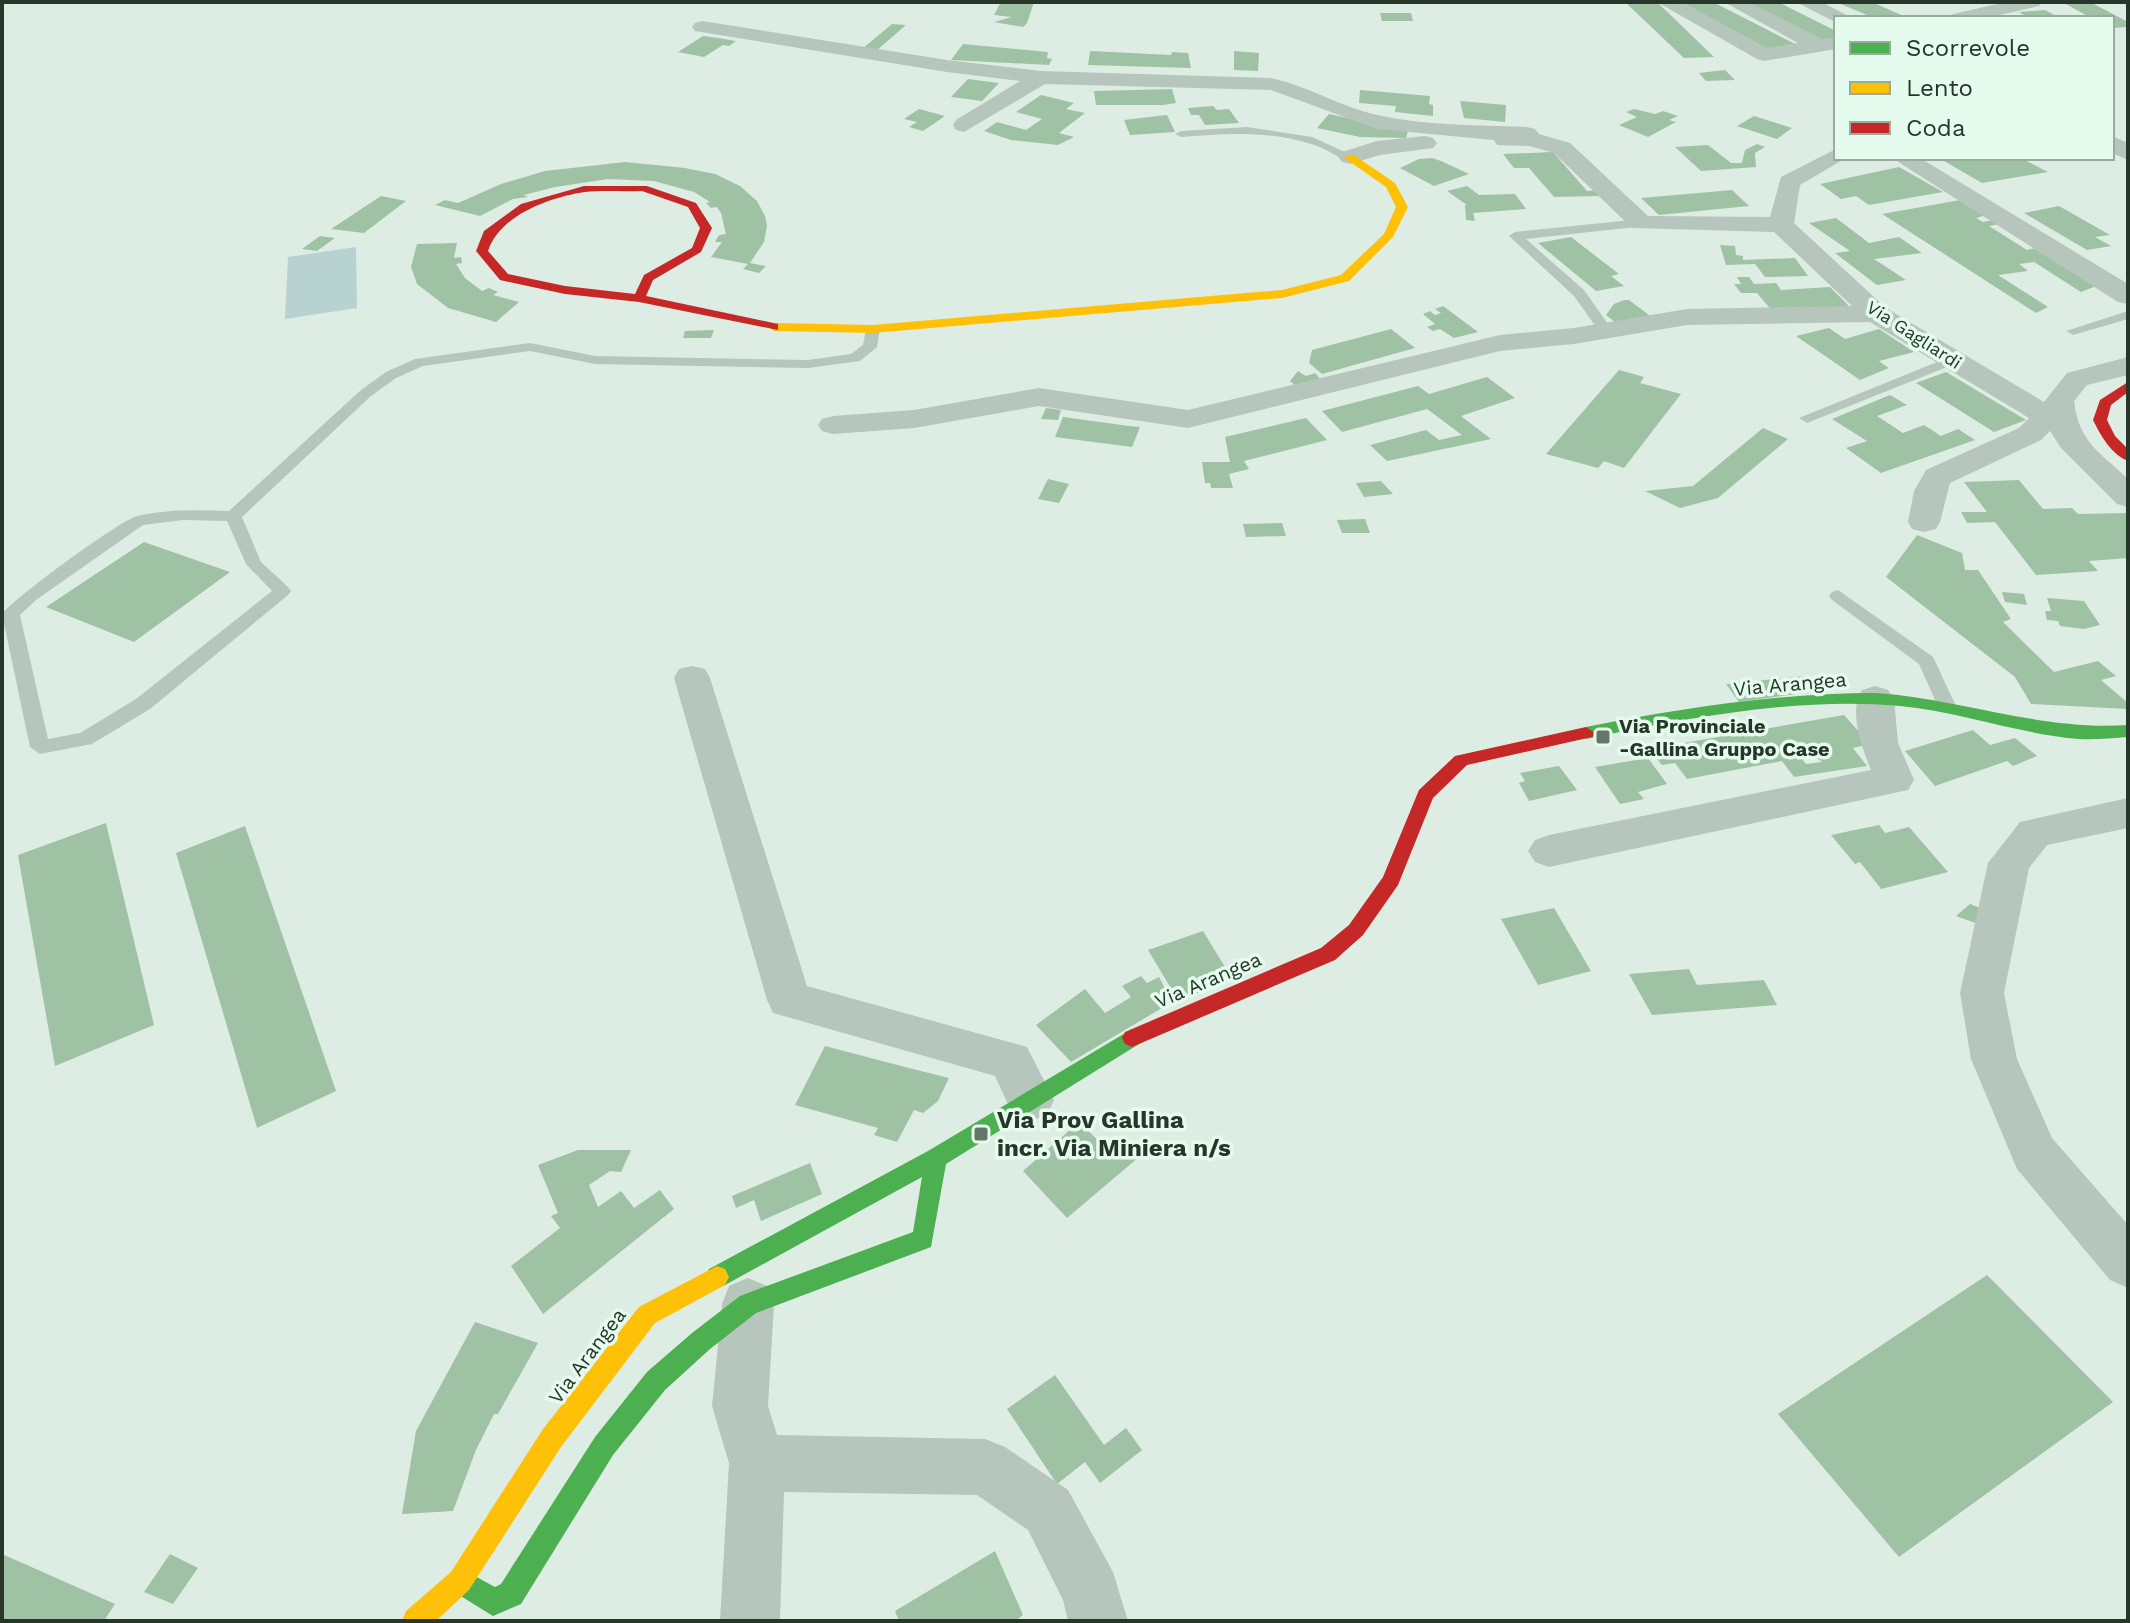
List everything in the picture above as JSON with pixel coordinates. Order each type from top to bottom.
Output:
[{"type":"main road","points":[[639,298],[648,278],[697,250],[706,228],[692,205],[643,188],[584,189],[525,206],[488,233],[482,251],[504,277],[565,290],[639,298],[782,329],[873,329],[1282,294],[1345,278],[1389,235],[1402,207],[1391,185],[1350,157]]},
{"type":"main road","points":[[2128,386],[2110,395],[2101,407],[2099,421],[2105,436],[2128,457]]},
{"type":"main road","name":"Via Arangea","points":[[416,1621],[460,1581],[552,1438],[647,1315],[936,1158],[1143,1031],[1328,954],[1356,930],[1391,880],[1425,795],[1461,760],[1649,720],[1783,704],[1875,699],[1947,706],[2081,733],[2128,731]]},
{"type":"main road","points":[[460,1581],[493,1602],[511,1594],[604,1446],[656,1381],[748,1304],[923,1239],[936,1158]]},
{"type":"street","points":[[1667,2],[1764,55],[1827,44]]},
{"type":"street","points":[[1734,2],[1827,44]]},
{"type":"street","points":[[1806,2],[1838,16]]},
{"type":"street","points":[[1969,16],[2032,2]]},
{"type":"street","points":[[702,27],[947,66],[1041,77],[1271,84],[1293,88],[1374,121],[1445,130],[1527,134],[1530,139]]},
{"type":"street","points":[[964,125],[1041,77]]},
{"type":"street","points":[[1350,157],[1377,148],[1433,142],[1530,139],[1562,148],[1641,223],[1781,225],[1789,182],[1834,157]]},
{"type":"street","points":[[1907,160],[2128,296]]},
{"type":"street","name":"Via Gagliardi","points":[[1781,225],[1876,314],[2054,420],[2128,497]]},
{"type":"street","points":[[833,425],[914,419],[1039,397],[1188,419],[1500,343],[1606,331],[1687,317],[1876,314]]},
{"type":"street","points":[[1924,522],[1930,491],[1937,477],[2054,420],[2059,400],[2077,379],[2128,366]]},
{"type":"street","points":[[692,678],[789,1000],[1011,1061],[1030,1100]]},
{"type":"street","points":[[1549,851],[1894,780],[1879,743],[1875,699]]},
{"type":"street","points":[[2128,813],[2034,833],[2009,863],[1982,993],[1994,1059],[2034,1153],[2128,1263]]},
{"type":"street","points":[[748,1304],[740,1406],[757,1463],[750,1621]]},
{"type":"street","points":[[757,1463],[985,1467],[1048,1510],[1092,1593],[1098,1621]]},
{"type":"lane","points":[[1181,134],[1264,128],[1327,144],[1350,157]]},
{"type":"lane","points":[[1606,331],[1579,293],[1515,236],[1641,223]]},
{"type":"lane","points":[[2073,331],[2128,315]]},
{"type":"lane","points":[[233,516],[254,564],[282,591],[143,704],[85,739],[40,747],[11,614],[30,596],[138,521],[183,515],[233,516],[366,393],[391,375],[420,362],[530,347],[595,360],[808,364],[855,358],[870,347],[873,329]]},
{"type":"lane","points":[[1807,418],[1952,360]]},
{"type":"lane","points":[[1838,596],[1927,661],[1947,706]]},
{"type":"shaded area","points":[[356,247],[357,308],[285,319],[288,257]]},
{"type":"building","points":[[1001,2],[1034,2],[1027,23],[1023,27],[994,22],[1012,17],[994,15]]},
{"type":"building","points":[[1625,2],[1657,2],[1714,57],[1684,58]]},
{"type":"building","points":[[1681,2],[1713,2],[1799,46],[1771,51]]},
{"type":"building","points":[[1747,2],[1778,2],[1834,30],[1834,40],[1825,42]]},
{"type":"building","points":[[1836,2],[1872,2],[1904,16],[1869,16]]},
{"type":"building","points":[[2092,3],[2128,22],[2128,27],[2114,28],[2114,16],[2087,16],[2066,4]]},
{"type":"building","points":[[2045,10],[2056,16],[2026,16],[2019,12]]},
{"type":"building","points":[[1380,13],[1411,13],[1413,21],[1382,21]]},
{"type":"building","points":[[892,24],[906,25],[876,51],[862,49]]},
{"type":"building","points":[[703,36],[736,41],[704,57],[678,52]]},
{"type":"building","points":[[963,44],[1048,52],[1047,58],[1052,59],[1049,65],[951,60]]},
{"type":"building","points":[[1090,51],[1188,53],[1191,68],[1088,65]]},
{"type":"building","points":[[1234,51],[1259,53],[1258,71],[1234,70]]},
{"type":"building","points":[[1725,70],[1735,80],[1706,81],[1699,73]]},
{"type":"building","points":[[968,79],[999,83],[982,101],[951,97]]},
{"type":"building","points":[[1172,89],[1176,103],[1163,105],[1096,105],[1094,91]]},
{"type":"building","points":[[1360,90],[1430,96],[1433,116],[1395,112],[1396,106],[1359,103]]},
{"type":"building","points":[[1041,95],[1074,103],[1066,109],[1085,113],[1059,133],[1074,137],[1058,145],[1011,140],[984,131],[997,122],[1026,130],[1042,119],[1016,112]]},
{"type":"building","points":[[1460,101],[1506,105],[1505,122],[1464,118]]},
{"type":"building","points":[[1213,106],[1217,110],[1229,109],[1239,123],[1205,125],[1199,115],[1191,115],[1188,108]]},
{"type":"building","points":[[919,109],[945,116],[923,131],[909,127],[917,122],[904,119]]},
{"type":"building","points":[[1634,109],[1655,114],[1663,111],[1678,116],[1669,120],[1676,122],[1648,137],[1619,125],[1637,117],[1626,112]]},
{"type":"building","points":[[1329,114],[1408,131],[1406,138],[1360,137],[1317,128]]},
{"type":"building","points":[[1167,115],[1175,132],[1130,135],[1124,120]]},
{"type":"building","points":[[1754,116],[1792,128],[1777,139],[1737,126]]},
{"type":"building","points":[[1757,144],[1765,147],[1755,153],[1756,167],[1701,171],[1675,147],[1708,145],[1731,163],[1742,163],[1745,150]]},
{"type":"building","points":[[1553,152],[1587,191],[1596,190],[1601,196],[1554,197],[1529,168],[1514,168],[1503,154]]},
{"type":"building","points":[[1432,158],[1469,174],[1434,186],[1400,168],[1419,159]]},
{"type":"building","points":[[1942,160],[2025,160],[2048,172],[1982,183]]},
{"type":"building","points":[[625,162],[715,174],[740,186],[757,201],[765,216],[764,242],[750,263],[766,266],[759,273],[743,269],[748,264],[711,257],[722,242],[715,242],[719,235],[726,234],[717,207],[711,208],[706,203],[710,202],[694,192],[654,181],[608,179],[555,187],[513,199],[480,216],[435,205],[445,200],[458,203],[501,184],[545,171]]},
{"type":"building","points":[[1899,167],[1943,192],[1869,205],[1856,196],[1841,199],[1820,184]]},
{"type":"building","points":[[1467,186],[1479,195],[1515,194],[1526,209],[1473,213],[1475,221],[1466,220],[1467,205],[1447,191]]},
{"type":"building","points":[[1732,190],[1749,206],[1659,215],[1641,198]]},
{"type":"building","points":[[381,196],[406,201],[364,233],[331,229]]},
{"type":"building","points":[[1966,199],[1990,214],[1976,218],[1983,222],[1998,219],[2005,223],[1989,226],[2027,250],[2044,246],[2104,283],[2081,292],[2034,262],[2019,264],[2028,271],[1998,275],[2048,307],[2036,313],[1882,214]]},
{"type":"building","points":[[2059,206],[2110,235],[2095,237],[2111,246],[2087,250],[2024,213]]},
{"type":"building","points":[[1836,218],[1869,243],[1899,237],[1922,253],[1874,259],[1906,280],[1877,285],[1835,253],[1850,251],[1809,223]]},
{"type":"building","points":[[320,236],[335,238],[317,251],[302,249]]},
{"type":"building","points":[[1571,237],[1619,274],[1611,276],[1624,286],[1596,291],[1538,243]]},
{"type":"building","points":[[457,243],[454,258],[461,257],[462,263],[456,264],[465,278],[482,291],[489,288],[498,292],[493,295],[519,302],[496,322],[448,308],[417,284],[411,267],[417,244]]},
{"type":"building","points":[[1720,245],[1735,246],[1736,255],[1743,256],[1743,260],[1795,258],[1808,276],[1765,277],[1755,264],[1726,265]]},
{"type":"building","points":[[1737,277],[1749,277],[1754,284],[1776,283],[1781,290],[1830,287],[1851,308],[1773,312],[1757,293],[1741,293],[1734,284],[1741,284]]},
{"type":"building","points":[[1629,300],[1657,321],[1621,327],[1606,315],[1614,304]]},
{"type":"building","points":[[1443,306],[1478,332],[1454,338],[1440,329],[1433,331],[1427,327],[1435,324],[1423,314],[1430,311],[1435,315],[1441,313],[1435,309]]},
{"type":"building","points":[[1829,328],[1845,339],[1879,329],[1914,352],[1879,361],[1889,368],[1860,380],[1796,336]]},
{"type":"building","points":[[1391,329],[1415,348],[1322,374],[1309,363],[1312,350]]},
{"type":"building","points":[[714,330],[711,338],[683,338],[685,331]]},
{"type":"building","points":[[1619,370],[1644,377],[1640,383],[1681,394],[1624,468],[1604,461],[1598,468],[1546,454]]},
{"type":"building","points":[[1298,371],[1306,376],[1315,373],[1324,383],[1301,390],[1290,381]]},
{"type":"building","points":[[1946,372],[2026,420],[1994,432],[1916,383]]},
{"type":"building","points":[[1487,377],[1515,398],[1461,416],[1491,439],[1387,461],[1370,445],[1426,430],[1439,440],[1462,435],[1427,409],[1342,432],[1322,411],[1418,386],[1429,394]]},
{"type":"building","points":[[1890,395],[1907,405],[1877,416],[1903,433],[1924,425],[1941,436],[1958,429],[1975,440],[1881,473],[1846,448],[1867,441],[1832,419]]},
{"type":"building","points":[[1046,408],[1061,410],[1058,420],[1041,419]]},
{"type":"building","points":[[1063,417],[1140,427],[1132,447],[1055,437]]},
{"type":"building","points":[[1306,418],[1327,440],[1244,461],[1249,469],[1229,474],[1233,488],[1211,488],[1210,483],[1205,483],[1202,462],[1230,462],[1225,437]]},
{"type":"building","points":[[1763,428],[1788,439],[1718,498],[1680,508],[1645,491],[1693,486]]},
{"type":"building","points":[[1048,479],[1069,484],[1059,503],[1038,499]]},
{"type":"building","points":[[2019,480],[2043,509],[2072,508],[2078,514],[2126,513],[2128,558],[2089,561],[2098,571],[2036,575],[1995,522],[1967,523],[1961,512],[1987,512],[1964,482]]},
{"type":"building","points":[[1381,481],[1393,494],[1364,497],[1356,483]]},
{"type":"building","points":[[1365,519],[1370,533],[1342,533],[1337,520]]},
{"type":"building","points":[[1282,523],[1286,536],[1246,537],[1243,524]]},
{"type":"building","points":[[1917,535],[1962,553],[1965,570],[1978,570],[2011,619],[2003,622],[2054,672],[2098,661],[2116,676],[2101,680],[2128,703],[2128,709],[2031,704],[2015,677],[1886,577]]},
{"type":"building","points":[[144,542],[230,572],[134,642],[46,607]]},
{"type":"building","points":[[2002,592],[2024,594],[2027,605],[2005,602]]},
{"type":"building","points":[[2047,598],[2084,601],[2100,625],[2084,629],[2060,626],[2058,621],[2047,620],[2045,611],[2051,611]]},
{"type":"building","points":[[1805,676],[1818,691],[1739,702],[1726,684]]},
{"type":"building","points":[[1844,715],[1870,744],[1853,748],[1867,766],[1794,777],[1782,761],[1687,779],[1675,763],[1662,765],[1649,749]],"holes":[[[1803,742],[1822,762],[1806,764],[1793,743]]]},
{"type":"building","points":[[1973,730],[1990,745],[2015,738],[2037,756],[2013,766],[2007,761],[1935,786],[1905,751]]},
{"type":"building","points":[[1648,758],[1667,784],[1638,792],[1644,799],[1620,804],[1595,767]]},
{"type":"building","points":[[1559,766],[1577,790],[1529,801],[1519,783],[1525,781],[1520,773]]},
{"type":"building","points":[[106,823],[154,1025],[55,1066],[18,855]]},
{"type":"building","points":[[1879,825],[1885,833],[1909,827],[1948,872],[1881,889],[1860,862],[1855,864],[1831,835]]},
{"type":"building","points":[[245,826],[336,1091],[257,1128],[176,853]]},
{"type":"building","points":[[1970,904],[1985,910],[1981,925],[1956,916]]},
{"type":"building","points":[[1554,908],[1591,971],[1538,985],[1501,919]]},
{"type":"building","points":[[1203,931],[1233,980],[1178,1000],[1148,950]]},
{"type":"building","points":[[1689,969],[1697,985],[1764,980],[1777,1005],[1652,1015],[1629,974]]},
{"type":"building","points":[[1141,976],[1147,983],[1159,977],[1172,1002],[1071,1062],[1036,1025],[1085,989],[1105,1013],[1131,997],[1122,986]]},
{"type":"building","points":[[825,1046],[949,1078],[938,1101],[923,1113],[914,1110],[897,1142],[874,1135],[878,1128],[795,1105]]},
{"type":"building","points":[[1079,1122],[1105,1147],[1117,1137],[1139,1157],[1067,1218],[1023,1171]]},
{"type":"building","points":[[578,1150],[631,1150],[621,1172],[610,1171],[589,1185],[598,1207],[621,1191],[634,1208],[660,1190],[674,1209],[543,1314],[511,1266],[560,1228],[551,1216],[558,1213],[538,1165]]},
{"type":"building","points":[[810,1163],[822,1194],[761,1221],[754,1200],[736,1208],[732,1196]]},
{"type":"building","points":[[1987,1275],[2113,1402],[1899,1557],[1778,1414]]},
{"type":"building","points":[[475,1322],[538,1343],[498,1414],[494,1414],[476,1450],[453,1511],[402,1514],[416,1431]]},
{"type":"building","points":[[1055,1375],[1104,1445],[1126,1428],[1142,1450],[1100,1483],[1085,1462],[1057,1484],[1007,1409]]},
{"type":"building","points":[[995,1551],[1023,1615],[1015,1621],[899,1621],[895,1611]]},
{"type":"building","points":[[2,1554],[115,1604],[104,1621],[2,1621]]},
{"type":"building","points":[[170,1554],[198,1568],[173,1604],[144,1592]]},
{"type":"traffic: fast","points":[[1586,733],[1730,708],[1841,699],[1927,704],[2079,733],[2128,731]]},
{"type":"traffic: fast","points":[[717,1277],[936,1158],[1132,1038]]},
{"type":"traffic: fast","points":[[460,1581],[493,1602],[511,1594],[604,1446],[656,1381],[748,1304],[923,1239],[936,1158]]},
{"type":"traffic: slow","points":[[774,327],[873,329],[1282,294],[1345,278],[1389,235],[1402,207],[1391,185],[1350,157]]},
{"type":"traffic: slow","points":[[416,1621],[460,1581],[552,1438],[647,1315],[717,1277]]},
{"type":"traffic: jam","points":[[639,298],[648,278],[697,250],[706,228],[692,205],[643,188],[584,189],[525,206],[488,233],[482,251],[504,277],[565,290],[639,298],[774,327]]},
{"type":"traffic: jam","points":[[2128,386],[2105,403],[2100,420],[2109,438],[2128,457]]},
{"type":"traffic: jam","points":[[1132,1038],[1328,954],[1356,930],[1391,880],[1425,795],[1461,760],[1586,733]]},
{"type":"place","name":"Via Provinciale -Gallina Gruppo Case","points":[[1603,737]]},
{"type":"place","name":"Via Prov Gallina incr. Via Miniera n/s","points":[[981,1134]]}]
